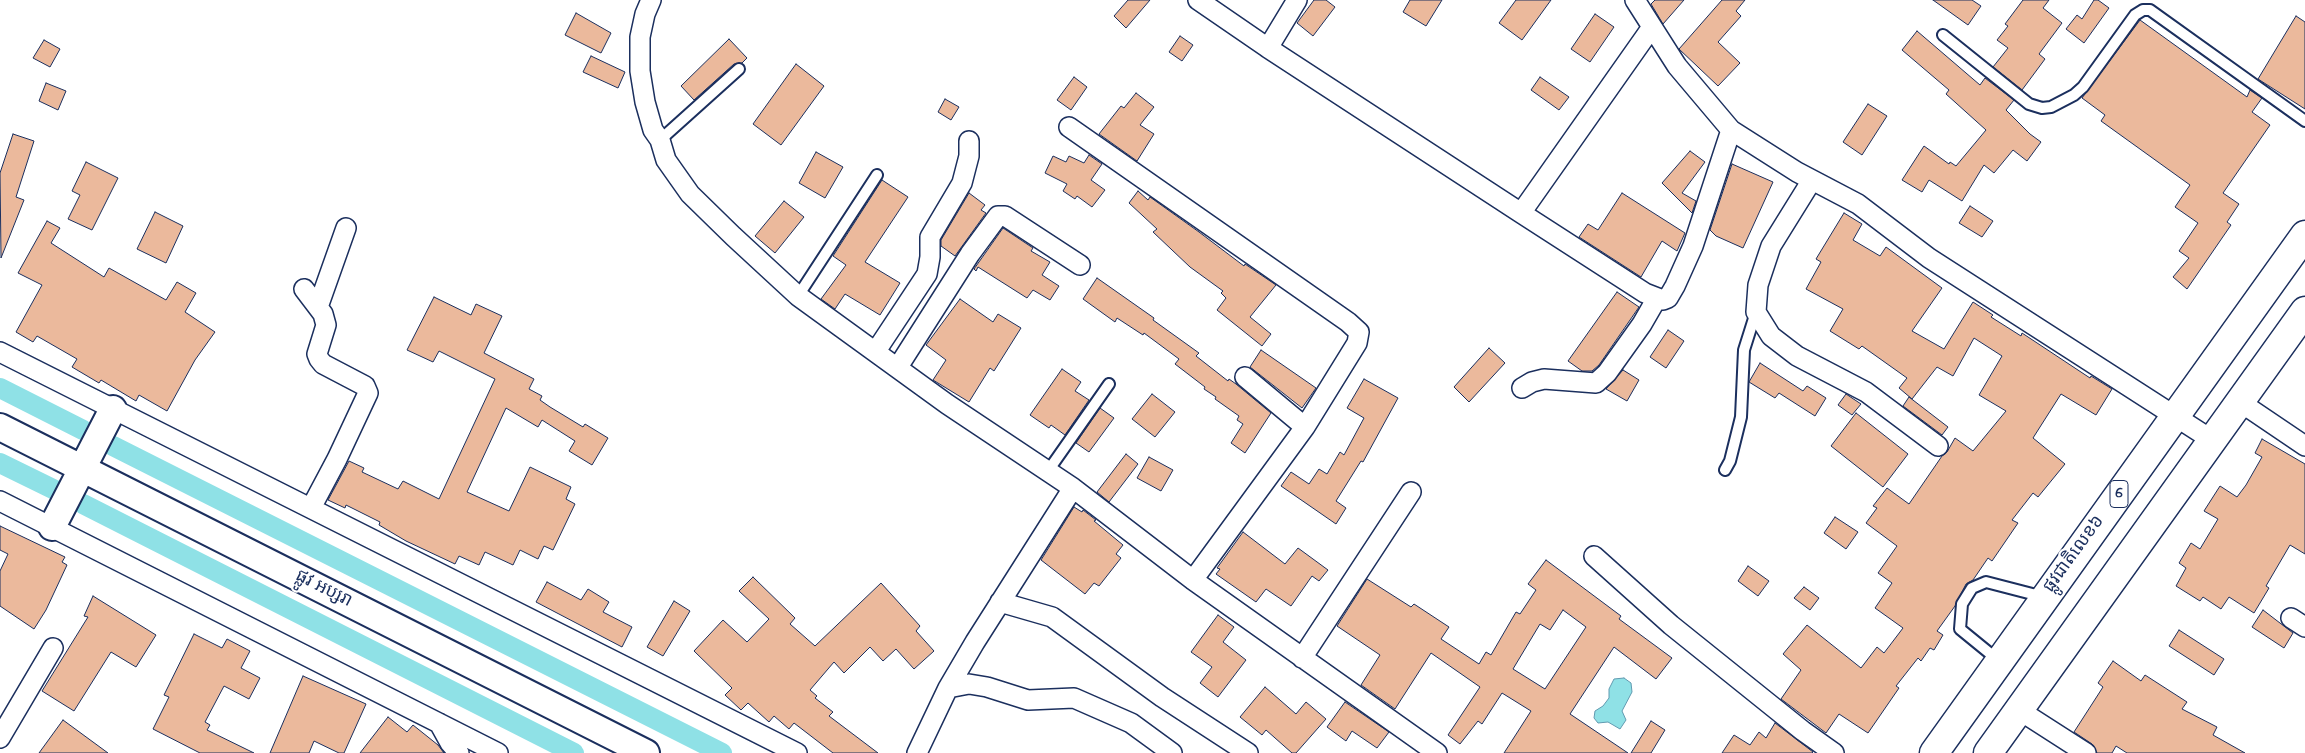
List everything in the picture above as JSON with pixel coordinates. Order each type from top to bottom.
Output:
[{"type":"main road","name":"ផ្លូវជាតិលេខ៦","points":[[1939,751],[2045,597],[2305,235]]},
{"type":"main road","points":[[1988,753],[2305,311]]},
{"type":"main road","points":[[52,528],[113,409]]},
{"type":"main road","name":"ផ្លូវ អប្សរា","points":[[0,427],[646,753]]},
{"type":"street","points":[[651,0],[645,14],[640,37],[640,71],[645,102],[653,130],[660,140],[666,160],[690,194],[798,296],[947,404],[1073,488],[1193,580],[1437,753]]},
{"type":"street","points":[[1198,0],[1268,48],[1521,213],[1645,293],[1663,300],[1668,298],[1693,246],[1730,130]]},
{"type":"street","points":[[1268,48],[1297,0]]},
{"type":"street","points":[[1635,0],[1678,66],[1730,130],[1812,180],[1858,204],[1929,258],[2212,440]]},
{"type":"street","points":[[1521,213],[1652,27]]},
{"type":"street","points":[[1069,127],[1348,322],[1359,332],[1357,343],[1304,427],[1193,580]]},
{"type":"street","points":[[876,351],[926,274],[930,257],[930,237],[962,183],[969,141]]},
{"type":"street","points":[[1812,180],[1771,246],[1758,285],[1756,312],[1771,336],[1797,356],[1866,392],[1938,446]]},
{"type":"street","points":[[898,367],[970,254],[998,216],[1005,216],[1080,265]]},
{"type":"street","points":[[318,307],[346,228]]},
{"type":"street","points":[[304,288],[323,314],[326,325],[317,354],[318,359],[323,364],[365,386],[368,393],[337,459],[311,508]]},
{"type":"street","points":[[1522,388],[1532,382],[1544,379],[1596,383],[1613,365],[1657,298]]},
{"type":"street","points":[[0,352],[797,753]]},
{"type":"street","points":[[1245,376],[1304,427]]},
{"type":"street","points":[[2240,402],[2305,446]]},
{"type":"street","points":[[917,753],[948,688],[1073,488]]},
{"type":"street","points":[[1302,658],[1411,492]]},
{"type":"street","points":[[0,501],[498,753]]},
{"type":"street","points":[[1594,556],[1671,626],[1803,731],[1834,753]]},
{"type":"street","points":[[1000,602],[1052,617],[1162,697],[1248,753]]},
{"type":"street","points":[[0,738],[53,648]]},
{"type":"street","points":[[948,688],[969,684],[987,687],[1028,700],[1074,698],[1131,723],[1172,753]]},
{"type":"street","points":[[2019,710],[2086,753]]},
{"type":"street","points":[[439,723],[450,743],[459,753]]},
{"type":"lane","points":[[1943,35],[2029,104],[2042,108],[2051,108],[2074,96],[2083,87],[2135,16],[2143,10],[2150,10],[2305,121]]},
{"type":"lane","points":[[660,140],[739,69]]},
{"type":"lane","points":[[798,296],[877,175]]},
{"type":"lane","points":[[1725,470],[1730,461],[1741,417],[1744,350],[1756,312]]},
{"type":"lane","points":[[1048,471],[1109,384]]},
{"type":"lane","points":[[2000,661],[1960,629],[1962,604],[1972,588],[1986,582],[2045,597]]},
{"type":"water","points":[[1624,678],[1631,683],[1632,692],[1622,711],[1626,720],[1620,729],[1608,722],[1598,723],[1594,718],[1595,711],[1603,706],[1609,698],[1609,689],[1614,679]]},
{"type":"building","points":[[1128,0],[1150,0],[1126,28],[1114,16]]},
{"type":"building","points":[[1314,0],[1326,0],[1335,7],[1313,36],[1297,23]]},
{"type":"building","points":[[1410,0],[1442,0],[1426,26],[1403,12]]},
{"type":"building","points":[[1516,0],[1551,0],[1522,40],[1499,23]]},
{"type":"building","points":[[1655,0],[1684,0],[1663,24],[1651,4]]},
{"type":"building","points":[[1722,0],[1745,0],[1736,11],[1741,16],[1718,42],[1740,63],[1718,86],[1679,49]]},
{"type":"building","points":[[1933,0],[1972,0],[1981,6],[1968,25]]},
{"type":"building","points":[[2023,0],[2049,0],[2043,8],[2062,23],[2039,54],[2045,59],[2022,90],[1993,67],[2008,48],[1997,40],[2008,26],[2005,24]]},
{"type":"building","points":[[2094,0],[2098,0],[2109,8],[2084,43],[2066,29],[2077,15],[2082,19]]},
{"type":"building","points":[[576,13],[611,33],[601,53],[565,35]]},
{"type":"building","points":[[1595,14],[1614,27],[1590,62],[1571,49]]},
{"type":"building","points":[[2296,16],[2305,22],[2305,109],[2258,79]]},
{"type":"building","points":[[2140,20],[2247,97],[2250,90],[2262,98],[2252,112],[2270,125],[2223,193],[2239,204],[2227,222],[2231,225],[2187,289],[2173,277],[2189,258],[2179,251],[2198,223],[2175,207],[2190,185],[2101,121],[2105,115],[2082,98]]},
{"type":"building","points":[[1917,31],[1980,85],[1985,78],[2014,100],[2006,110],[2030,134],[2041,142],[2027,161],[2013,150],[1994,173],[1984,165],[1962,201],[1929,180],[1922,192],[1902,180],[1924,146],[1949,164],[1950,162],[1956,166],[1986,130],[1946,94],[1949,90],[1902,50]]},
{"type":"building","points":[[1180,36],[1193,45],[1182,61],[1169,52]]},
{"type":"building","points":[[729,39],[747,58],[742,63],[734,64],[694,100],[681,86]]},
{"type":"building","points":[[44,40],[60,49],[50,67],[33,58]]},
{"type":"building","points":[[591,56],[625,72],[618,88],[583,72]]},
{"type":"building","points":[[796,64],[824,86],[781,145],[753,124]]},
{"type":"building","points":[[1074,77],[1087,87],[1071,110],[1057,100]]},
{"type":"building","points":[[1540,77],[1569,97],[1559,110],[1531,90]]},
{"type":"building","points":[[46,83],[66,91],[58,110],[39,101]]},
{"type":"building","points":[[1136,93],[1154,107],[1140,125],[1154,134],[1137,161],[1099,134],[1121,106],[1124,108]]},
{"type":"building","points":[[945,99],[959,107],[951,120],[938,112]]},
{"type":"building","points":[[1868,104],[1887,116],[1862,155],[1843,142]]},
{"type":"building","points":[[13,134],[34,141],[16,197],[24,200],[1,258],[0,173]]},
{"type":"building","points":[[1690,151],[1705,162],[1682,193],[1696,201],[1692,213],[1662,183]]},
{"type":"building","points":[[816,152],[843,167],[825,198],[799,183]]},
{"type":"building","points":[[1089,155],[1102,164],[1091,180],[1105,190],[1092,207],[1077,196],[1075,199],[1063,191],[1067,184],[1045,173],[1053,156],[1066,162],[1069,156],[1084,163]]},
{"type":"building","points":[[86,162],[118,178],[92,230],[68,219],[80,195],[72,191]]},
{"type":"building","points":[[1732,164],[1773,182],[1743,248],[1716,236],[1710,230]]},
{"type":"building","points":[[882,180],[908,197],[865,262],[900,283],[880,315],[845,294],[835,309],[821,299],[846,265],[833,256]]},
{"type":"building","points":[[1138,191],[1148,200],[1150,197],[1244,266],[1245,264],[1276,285],[1250,317],[1271,334],[1262,346],[1217,310],[1226,298],[1221,293],[1223,291],[1190,267],[1153,232],[1157,229],[1129,203]]},
{"type":"building","points":[[969,193],[985,205],[981,210],[986,213],[955,256],[941,246],[941,240]]},
{"type":"building","points":[[1622,193],[1685,233],[1677,251],[1662,241],[1641,277],[1579,237],[1588,224],[1598,230]]},
{"type":"building","points":[[784,201],[804,217],[775,253],[755,236]]},
{"type":"building","points":[[1970,206],[1993,221],[1982,237],[1959,223]]},
{"type":"building","points":[[155,212],[183,226],[166,263],[137,249]]},
{"type":"building","points":[[1844,213],[1862,224],[1853,240],[1880,256],[1886,247],[1942,288],[1912,331],[1944,349],[1973,302],[1993,315],[1991,317],[2021,336],[2022,333],[2090,378],[2091,376],[2112,389],[2096,415],[2061,394],[2033,438],[2065,464],[2038,497],[2033,493],[2012,520],[2018,523],[1992,561],[1988,558],[1973,580],[1966,584],[1955,606],[1937,631],[1943,635],[1934,650],[1930,648],[1921,661],[1918,658],[1896,686],[1899,688],[1868,733],[1839,714],[1826,733],[1781,699],[1801,670],[1783,654],[1807,625],[1861,668],[1877,647],[1884,653],[1903,628],[1875,608],[1892,583],[1878,573],[1897,546],[1866,523],[1877,508],[1873,506],[1887,488],[1909,504],[1955,438],[1973,451],[2006,411],[1979,395],[2002,356],[1974,338],[1953,376],[1937,367],[1912,399],[1899,388],[1907,378],[1862,346],[1859,349],[1830,331],[1843,309],[1806,289],[1821,262],[1816,259]]},
{"type":"building","points":[[47,221],[60,228],[51,243],[104,277],[109,268],[166,300],[177,282],[196,293],[185,312],[215,332],[195,360],[167,411],[139,395],[136,401],[101,380],[99,383],[72,367],[77,359],[37,336],[33,342],[16,332],[42,285],[18,273]]},
{"type":"building","points":[[1003,228],[1033,248],[1031,251],[1050,262],[1042,275],[1059,286],[1050,300],[1033,290],[1027,298],[978,267],[976,271],[974,269]]},
{"type":"building","points":[[1097,278],[1154,318],[1153,320],[1199,353],[1196,356],[1228,381],[1229,379],[1236,384],[1271,413],[1245,453],[1231,443],[1243,424],[1237,420],[1239,416],[1215,399],[1216,397],[1204,389],[1205,387],[1175,364],[1179,359],[1144,333],[1143,335],[1117,318],[1115,322],[1083,299]]},
{"type":"building","points":[[1617,292],[1639,307],[1599,365],[1592,371],[1582,371],[1568,361]]},
{"type":"building","points":[[434,297],[471,315],[476,304],[502,316],[484,353],[534,379],[529,389],[542,396],[540,400],[550,407],[583,427],[585,424],[608,438],[592,465],[569,451],[575,441],[542,420],[538,427],[506,408],[467,492],[509,511],[530,467],[571,487],[566,499],[575,504],[553,550],[544,546],[538,559],[520,550],[513,565],[485,552],[479,565],[459,556],[455,564],[406,541],[379,525],[380,522],[346,505],[345,508],[328,500],[349,461],[364,468],[362,472],[398,489],[403,481],[439,499],[495,379],[439,351],[433,362],[407,350]]},
{"type":"building","points":[[960,299],[993,322],[998,314],[1021,328],[994,371],[990,368],[969,402],[933,380],[946,360],[926,345]]},
{"type":"building","points":[[1668,330],[1684,341],[1666,368],[1650,357]]},
{"type":"building","points":[[1489,348],[1505,363],[1469,402],[1454,387]]},
{"type":"building","points":[[1261,350],[1316,388],[1302,408],[1250,367]]},
{"type":"building","points":[[1760,363],[1803,391],[1807,386],[1826,398],[1815,416],[1779,393],[1775,398],[1749,382]]},
{"type":"building","points":[[1062,369],[1081,382],[1075,391],[1089,400],[1065,435],[1051,425],[1049,428],[1030,415]]},
{"type":"building","points":[[1623,370],[1639,380],[1627,401],[1606,389]]},
{"type":"building","points":[[1364,379],[1398,398],[1363,462],[1361,461],[1336,501],[1346,508],[1336,524],[1281,486],[1291,472],[1309,484],[1319,469],[1327,474],[1340,452],[1344,455],[1364,418],[1347,408]]},
{"type":"building","points":[[1152,394],[1175,412],[1155,437],[1132,419]]},
{"type":"building","points":[[1846,394],[1861,404],[1852,415],[1838,405]]},
{"type":"building","points":[[1909,397],[1948,427],[1942,435],[1903,406]]},
{"type":"building","points":[[1100,408],[1114,418],[1089,452],[1076,443]]},
{"type":"building","points":[[1856,413],[1908,454],[1883,487],[1831,446]]},
{"type":"building","points":[[2262,439],[2305,464],[2305,554],[2290,545],[2266,586],[2269,588],[2254,613],[2229,597],[2221,609],[2203,597],[2200,601],[2176,586],[2186,568],[2179,563],[2191,543],[2200,549],[2218,519],[2204,511],[2220,486],[2237,497],[2246,485],[2262,457],[2255,453]]},
{"type":"building","points":[[1126,454],[1138,464],[1109,502],[1097,492]]},
{"type":"building","points":[[1149,457],[1173,470],[1161,491],[1137,478]]},
{"type":"building","points":[[1074,507],[1082,512],[1083,510],[1096,520],[1094,521],[1123,545],[1116,554],[1121,558],[1099,586],[1094,583],[1085,594],[1041,560]]},
{"type":"building","points":[[1835,517],[1858,532],[1846,549],[1824,533]]},
{"type":"building","points":[[0,526],[65,557],[62,562],[67,565],[46,610],[34,629],[0,606],[0,571],[8,554],[0,550]]},
{"type":"building","points":[[1243,532],[1285,564],[1298,548],[1328,570],[1319,581],[1312,576],[1291,606],[1266,589],[1256,602],[1216,574],[1220,569],[1217,568]]},
{"type":"building","points":[[1546,560],[1621,616],[1619,619],[1672,658],[1656,679],[1614,647],[1570,714],[1628,753],[1504,753],[1531,711],[1502,693],[1482,724],[1478,721],[1460,744],[1448,735],[1480,687],[1431,653],[1395,709],[1361,685],[1380,655],[1337,626],[1367,579],[1411,607],[1414,604],[1449,627],[1441,639],[1479,664],[1486,652],[1491,655],[1516,612],[1520,614],[1536,590],[1528,584]],"holes":[[[1563,610],[1586,627],[1545,689],[1513,669],[1540,624],[1550,630]]]},
{"type":"building","points":[[1748,566],[1769,581],[1758,596],[1738,581]]},
{"type":"building","points":[[753,577],[795,618],[790,624],[815,646],[881,583],[920,626],[916,631],[934,651],[914,669],[896,649],[883,661],[870,647],[844,673],[834,662],[810,690],[817,696],[815,698],[833,712],[829,716],[878,753],[833,753],[794,723],[789,729],[774,716],[769,722],[748,703],[741,710],[725,695],[732,688],[694,651],[723,620],[747,642],[769,619],[739,591]]},
{"type":"building","points":[[547,582],[581,600],[588,589],[609,602],[603,612],[632,627],[622,647],[536,602]]},
{"type":"building","points":[[1804,587],[1819,598],[1810,610],[1794,598]]},
{"type":"building","points":[[93,596],[156,635],[136,667],[111,652],[74,711],[42,691],[88,617],[84,616]]},
{"type":"building","points":[[674,601],[690,611],[663,656],[647,647]]},
{"type":"building","points":[[2263,610],[2293,633],[2284,648],[2252,627]]},
{"type":"building","points":[[1218,615],[1234,627],[1223,642],[1246,660],[1218,697],[1200,683],[1212,667],[1191,652]]},
{"type":"building","points":[[2179,630],[2224,659],[2214,675],[2169,646]]},
{"type":"building","points":[[194,634],[222,648],[227,639],[250,651],[241,668],[260,678],[249,699],[224,686],[205,722],[210,725],[207,730],[254,753],[200,753],[153,729],[169,697],[164,695]]},
{"type":"building","points":[[2113,661],[2141,681],[2145,675],[2187,702],[2182,709],[2217,727],[2213,735],[2245,753],[2127,753],[2116,746],[2112,753],[2097,753],[2092,744],[2074,732],[2103,687],[2098,683]]},
{"type":"building","points":[[303,676],[366,704],[344,753],[339,753],[314,741],[309,753],[270,753]]},
{"type":"building","points":[[1265,687],[1296,714],[1306,702],[1326,719],[1296,753],[1292,753],[1266,730],[1262,735],[1240,717]]},
{"type":"building","points":[[1345,702],[1389,732],[1377,748],[1352,731],[1346,741],[1327,727]]},
{"type":"building","points":[[388,717],[407,732],[413,725],[438,745],[444,753],[360,753]]},
{"type":"building","points":[[63,720],[108,753],[39,753]]},
{"type":"building","points":[[1651,721],[1665,730],[1651,753],[1631,753]]},
{"type":"building","points":[[1775,723],[1813,752],[1722,753],[1734,735],[1750,745],[1759,732],[1766,738]]},
{"type":"waterway","points":[[0,388],[83,430]]},
{"type":"waterway","points":[[113,446],[722,753]]},
{"type":"waterway","points":[[0,463],[55,490]]},
{"type":"waterway","points":[[83,504],[574,753]]}]
